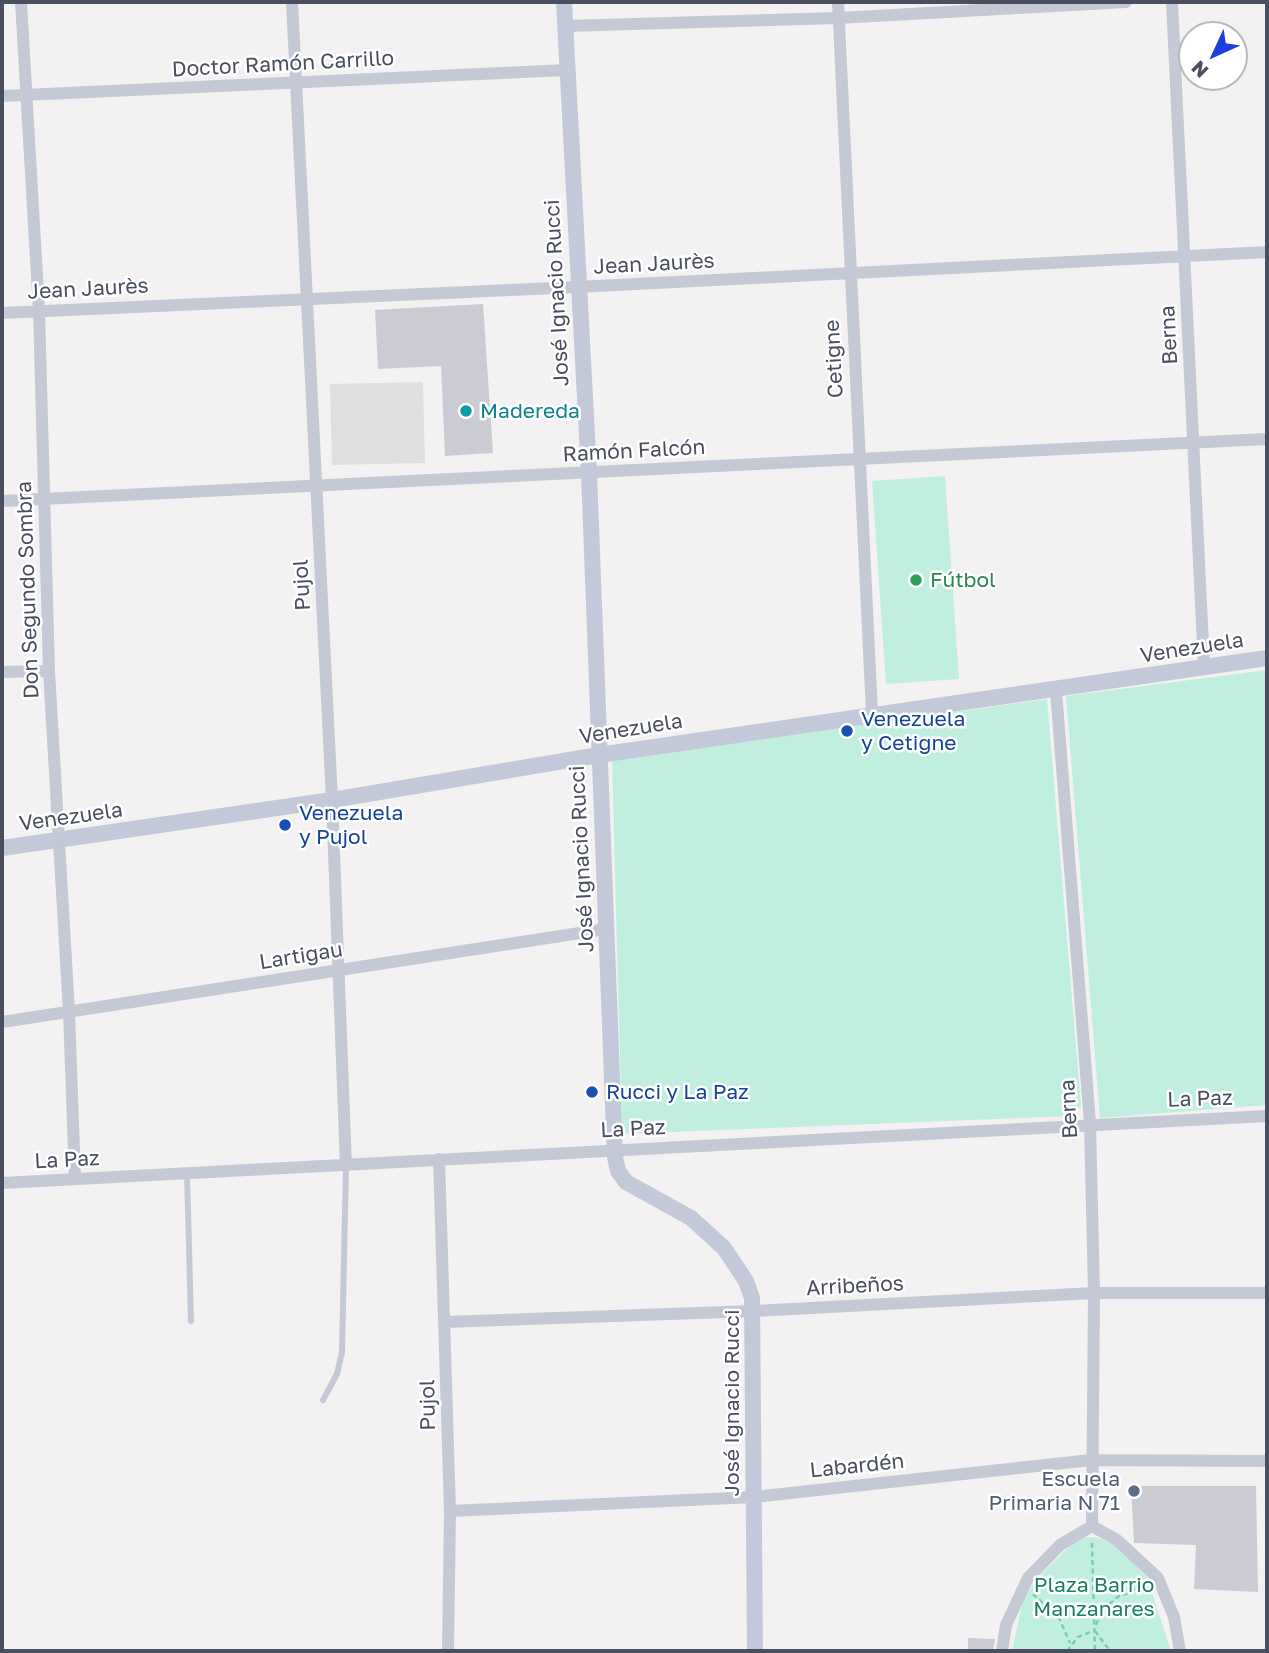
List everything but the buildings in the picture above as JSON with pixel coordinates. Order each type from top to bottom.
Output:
[{"type":"street","name":"Don Segundo Sombra","points":[[22,2],[39,311],[49,671],[69,1012],[75,1178]]},
{"type":"street","name":"Pujol","points":[[292,2],[332,800],[346,1166]]},
{"type":"street","name":"José Ignacio Rucci","points":[[564,2],[577,287],[589,473],[614,1149],[618,1171],[626,1182],[691,1218],[724,1248],[746,1281],[754,1311],[755,1651]]},
{"type":"street","name":"Cetigne","points":[[838,2],[872,714]]},
{"type":"street","points":[[565,26],[838,18],[1126,2]]},
{"type":"street","name":"Berna","points":[[1172,2],[1204,666]]},
{"type":"street","name":"Doctor Ramón Carrillo","points":[[2,96],[567,70]]},
{"type":"street","name":"Jean Jaurès","points":[[2,313],[1267,252]]},
{"type":"street","name":"Ramón Falcón","points":[[2,501],[1267,439]]},
{"type":"street","name":"Venezuela","points":[[2,848],[332,800],[599,755],[872,714],[1056,691],[1267,658]]},
{"type":"street","points":[[2,673],[49,671]]},
{"type":"street","name":"Berna","points":[[1056,691],[1090,1123],[1094,1293],[1092,1526]]},
{"type":"street","name":"Lartigau","points":[[2,1022],[606,929]]},
{"type":"street","name":"La Paz","points":[[2,1183],[1090,1123],[1267,1116]]},
{"type":"street","name":"Pujol","points":[[439,1159],[450,1511],[448,1651]]},
{"type":"street","name":"Arribeños","points":[[445,1322],[754,1311],[1094,1293],[1267,1293]]},
{"type":"street","name":"Labardén","points":[[450,1511],[754,1497],[1091,1460],[1267,1461]]},
{"type":"street","points":[[1002,1651],[1006,1625],[1023,1588],[1060,1545],[1092,1526],[1116,1540],[1152,1572],[1167,1596],[1180,1651]]},
{"type":"lane","points":[[323,1400],[337,1374],[342,1352],[346,1166]]},
{"type":"lane","points":[[187,1173],[191,1321]]},
{"type":"path","points":[[1092,1526],[1095,1651]]},
{"type":"path","points":[[1067,1651],[1070,1643],[1094,1630],[1102,1610],[1119,1596],[1129,1593],[1152,1572]]},
{"type":"path","points":[[1023,1588],[1040,1598],[1059,1618],[1070,1643]]},
{"type":"path","points":[[1094,1630],[1110,1651]]},
{"type":"shaded area","points":[[423,382],[425,463],[332,465],[330,384]]},
{"type":"green space","name":"Fútbol","points":[[945,476],[959,679],[886,684],[872,481]]},
{"type":"green space","points":[[1267,670],[1267,1105],[1100,1118],[1066,696]]},
{"type":"green space","points":[[1047,699],[1081,1106],[1072,1116],[622,1134],[612,760]]},
{"type":"green space","name":"Plaza Barrio Manzanares","points":[[1086,1537],[1099,1538],[1117,1546],[1147,1577],[1171,1651],[1012,1651],[1022,1604],[1036,1579],[1071,1545]]},
{"type":"place","name":"Madereda","points":[[466,411]]},
{"type":"place","name":"Fútbol","points":[[916,580]]},
{"type":"place","name":"Venezuela y Cetigne","points":[[847,731]]},
{"type":"place","name":"Venezuela y Pujol","points":[[285,825]]},
{"type":"place","name":"Rucci y La Paz","points":[[592,1092]]},
{"type":"place","name":"Escuela Primaria N 71","points":[[1134,1491]]}]
